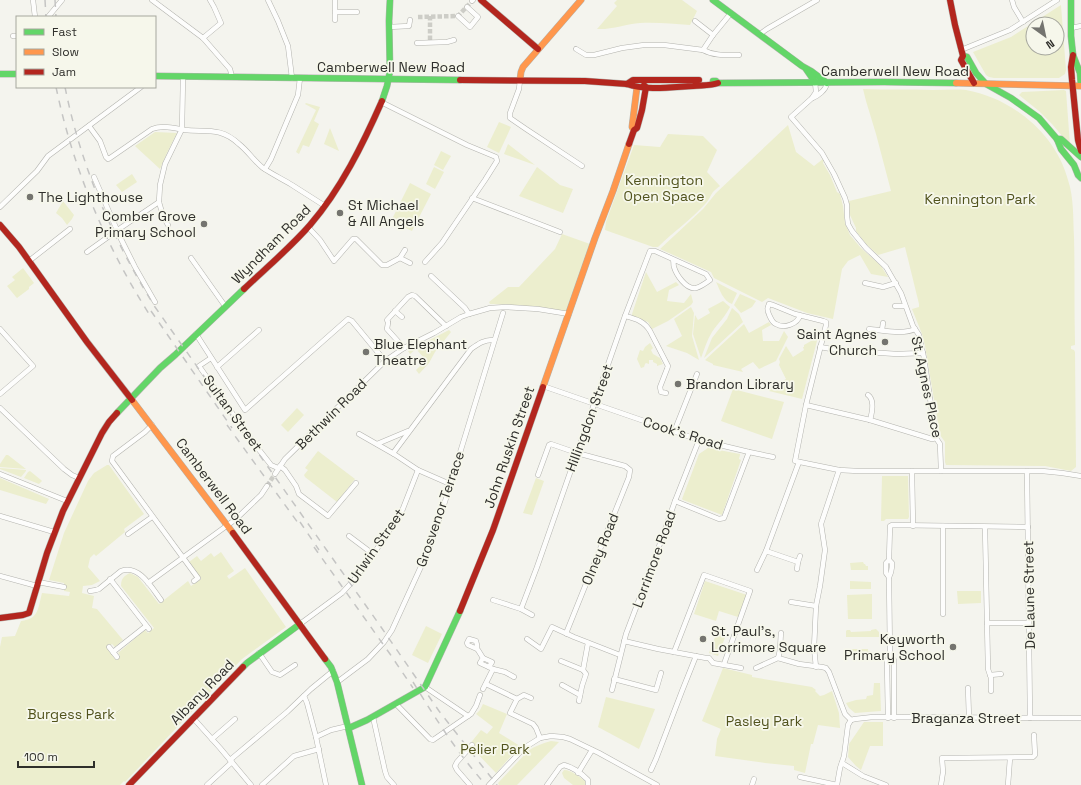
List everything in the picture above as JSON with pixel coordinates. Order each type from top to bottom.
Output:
[{"type":"main road","name":"Wyndham Road","points":[[0,618],[22,616],[29,613],[54,532],[67,501],[105,427],[114,415],[160,368],[282,254],[308,227],[336,190],[352,162],[381,102],[390,73],[390,0]]},
{"type":"main road","points":[[481,0],[538,48]]},
{"type":"main road","points":[[520,80],[521,70],[538,48],[581,0]]},
{"type":"main road","points":[[713,0],[827,83]]},
{"type":"main road","points":[[950,0],[962,53],[961,60],[974,84]]},
{"type":"main road","points":[[1071,0],[1071,28],[1074,55],[1080,73],[1081,86]]},
{"type":"main road","points":[[962,53],[967,57],[976,73],[986,84],[1031,111],[1038,118],[1057,139],[1061,149],[1072,162],[1081,178]]},
{"type":"main road","points":[[1074,55],[1071,67],[1072,85],[1078,140],[1081,151]]},
{"type":"main road","points":[[806,69],[807,73],[815,82]]},
{"type":"main road","points":[[0,74],[16,74]]},
{"type":"main road","name":"Camberwell New Road","points":[[156,76],[585,81],[627,84],[631,87],[715,84],[718,82]]},
{"type":"main road","name":"Camberwell New Road","points":[[627,84],[633,80],[683,80],[718,82],[872,82],[1081,86]]},
{"type":"main road","points":[[641,80],[646,87]]},
{"type":"main road","name":"John Ruskin Street","points":[[425,687],[466,599],[493,530],[595,238],[632,140],[634,130],[632,127],[637,87]]},
{"type":"main road","name":"John Ruskin Street","points":[[634,130],[638,128],[646,87]]},
{"type":"main road","points":[[1057,139],[1061,140],[1081,158]]},
{"type":"main road","name":"Camberwell Road","points":[[0,225],[29,261],[83,336],[228,525],[333,671],[362,785]]},
{"type":"main road","name":"Albany Road","points":[[129,785],[242,668],[259,653],[300,624]]},
{"type":"main road","points":[[348,727],[373,717],[425,687]]},
{"type":"street","points":[[33,0],[35,16]]},
{"type":"street","points":[[49,16],[62,0]]},
{"type":"street","points":[[153,0],[203,38],[230,69],[232,77]]},
{"type":"street","points":[[203,38],[221,23],[210,0]]},
{"type":"street","points":[[268,0],[288,46],[292,78]]},
{"type":"street","points":[[335,0],[335,20]]},
{"type":"street","points":[[760,34],[817,0]]},
{"type":"street","points":[[1012,0],[1023,22]]},
{"type":"street","points":[[962,53],[1002,34],[1057,0]]},
{"type":"street","points":[[458,16],[470,26],[478,17],[467,7]]},
{"type":"street","points":[[335,12],[357,12]]},
{"type":"street","points":[[703,50],[731,13]]},
{"type":"street","points":[[389,27],[410,26],[410,20]]},
{"type":"street","points":[[695,21],[714,34]]},
{"type":"street","points":[[1071,28],[1081,26]]},
{"type":"street","points":[[417,43],[447,42],[454,40]]},
{"type":"street","points":[[576,49],[586,55],[594,55],[622,48],[644,45],[664,45],[703,50],[717,55],[738,55]]},
{"type":"street","points":[[168,224],[163,216],[160,202],[160,185],[164,164],[182,129],[183,77]]},
{"type":"street","points":[[265,168],[271,159],[298,95],[300,78]]},
{"type":"street","points":[[520,80],[520,86],[510,113],[510,118],[582,166]]},
{"type":"street","points":[[811,99],[816,92],[815,82]]},
{"type":"street","points":[[811,99],[815,98],[826,88],[827,83]]},
{"type":"street","points":[[0,207],[37,171],[48,156],[140,88]]},
{"type":"street","name":"St. Agnes Place","points":[[811,99],[792,118],[824,155],[845,198],[848,224],[866,248],[886,267],[896,283],[912,326],[919,335],[936,438],[940,444],[942,471]]},
{"type":"street","points":[[381,102],[460,142],[496,158],[497,161],[442,243],[425,262]]},
{"type":"street","points":[[89,126],[100,141],[108,159],[155,127],[211,131],[227,135],[265,168],[325,206]]},
{"type":"street","points":[[94,177],[135,267],[155,302]]},
{"type":"street","points":[[472,198],[560,232]]},
{"type":"street","points":[[87,252],[160,202]]},
{"type":"street","points":[[308,227],[320,240],[334,260],[354,239],[356,239],[382,266],[400,258],[405,250]]},
{"type":"street","points":[[29,261],[70,229]]},
{"type":"street","name":"Hillingdon Street","points":[[521,609],[650,251],[655,251],[706,274],[710,280],[696,288],[682,283],[674,268],[673,260]]},
{"type":"street","points":[[192,258],[225,306]]},
{"type":"street","points":[[400,258],[410,263]]},
{"type":"street","points":[[431,276],[465,308],[469,314]]},
{"type":"street","points":[[865,283],[883,287],[896,283]]},
{"type":"street","points":[[404,348],[387,329],[388,320],[408,297],[414,295],[446,326]]},
{"type":"street","points":[[757,570],[766,551],[797,462],[806,405],[826,325],[826,322],[800,315],[773,305],[768,305],[768,311],[776,324],[790,326],[798,320],[800,315]]},
{"type":"street","points":[[895,306],[905,306]]},
{"type":"street","name":"Bethwin Road","points":[[275,474],[285,459],[385,361],[404,348],[469,314],[490,308],[506,307],[538,309],[569,314]]},
{"type":"street","points":[[396,311],[402,317]]},
{"type":"street","name":"Grosvenor Terrace","points":[[337,682],[368,659],[384,642],[392,630],[429,549],[503,314]]},
{"type":"street","points":[[626,316],[642,322],[650,331],[668,366],[660,387],[661,392],[666,393]]},
{"type":"street","name":"Sultan Street","points":[[217,367],[245,410],[348,319],[352,321],[385,361]]},
{"type":"street","points":[[882,330],[883,323]]},
{"type":"street","points":[[0,328],[33,366],[0,394]]},
{"type":"street","points":[[869,329],[909,331],[915,329]]},
{"type":"street","points":[[196,334],[217,367],[259,330]]},
{"type":"street","points":[[394,454],[410,430],[471,349],[484,341],[494,340]]},
{"type":"street","points":[[820,347],[837,350],[900,355],[923,353]]},
{"type":"street","name":"Sultan Street","points":[[211,358],[199,366],[249,437],[271,465],[279,467]]},
{"type":"street","points":[[674,432],[697,374]]},
{"type":"street","name":"Cook's Road","points":[[543,386],[699,440],[773,457]]},
{"type":"street","points":[[868,395],[872,400],[870,420]]},
{"type":"street","points":[[806,405],[870,420],[932,439],[936,438]]},
{"type":"street","points":[[0,408],[64,469],[79,478]]},
{"type":"street","points":[[152,425],[113,456],[112,463],[198,578],[194,581]]},
{"type":"street","points":[[377,444],[410,430]]},
{"type":"street","points":[[359,434],[418,470],[450,484]]},
{"type":"street","name":"Lorrimore Road","points":[[612,690],[624,641],[699,440]]},
{"type":"street","points":[[538,475],[549,445],[551,444],[577,453]]},
{"type":"street","points":[[675,501],[719,519],[723,519],[749,452]]},
{"type":"street","name":"Olney Road","points":[[567,634],[629,477],[630,470],[625,466],[577,453]]},
{"type":"street","points":[[797,462],[839,470],[858,471],[1051,471],[1081,476]]},
{"type":"street","points":[[279,467],[285,470],[296,486],[299,494],[328,516],[356,483]]},
{"type":"street","name":"Urlwin Street","points":[[300,624],[345,590],[353,581],[402,511],[418,470]]},
{"type":"street","points":[[816,667],[814,648],[816,606],[825,550],[821,524],[839,470]]},
{"type":"street","points":[[912,471],[913,526]]},
{"type":"street","name":"De Laune Street","points":[[1027,471],[1030,718]]},
{"type":"street","points":[[0,474],[67,501]]},
{"type":"street","points":[[148,583],[236,520],[251,506],[267,486]]},
{"type":"street","points":[[0,516],[54,532]]},
{"type":"street","points":[[128,534],[152,517]]},
{"type":"street","points":[[888,718],[887,660],[890,657],[889,577],[892,573],[892,563],[889,560],[890,526],[1028,527]]},
{"type":"street","points":[[943,614],[944,526]]},
{"type":"street","points":[[986,527],[988,669],[991,691]]},
{"type":"street","points":[[349,536],[373,554]]},
{"type":"street","points":[[766,551],[798,562]]},
{"type":"street","points":[[796,569],[800,556]]},
{"type":"street","points":[[90,591],[96,590],[121,571],[131,569],[140,574],[161,600]]},
{"type":"street","points":[[674,652],[704,575],[750,591],[724,664]]},
{"type":"street","points":[[0,576],[38,584],[64,587]]},
{"type":"street","points":[[110,579],[148,628],[113,652]]},
{"type":"street","points":[[493,600],[521,609],[532,615]]},
{"type":"street","points":[[792,602],[816,606]]},
{"type":"street","points":[[987,623],[1029,623]]},
{"type":"street","points":[[527,640],[541,649],[552,627],[620,655]]},
{"type":"street","points":[[756,668],[778,658],[781,650],[781,633]]},
{"type":"street","points":[[624,641],[709,658],[713,662],[742,668]]},
{"type":"street","points":[[583,670],[588,643]]},
{"type":"street","points":[[109,647],[117,657]]},
{"type":"street","points":[[477,650],[483,658],[480,663],[514,677]]},
{"type":"street","points":[[259,653],[272,672],[280,675],[295,665]]},
{"type":"street","points":[[651,770],[696,656]]},
{"type":"street","points":[[890,657],[894,660],[894,718]]},
{"type":"street","points":[[778,658],[826,668],[829,672],[845,714],[851,720],[848,725],[844,756],[837,785],[802,778],[802,785]]},
{"type":"street","points":[[561,661],[583,670],[586,674],[579,701]]},
{"type":"street","points":[[483,689],[491,668]]},
{"type":"street","points":[[207,785],[231,761],[333,671]]},
{"type":"street","points":[[614,679],[656,690],[661,673]]},
{"type":"street","points":[[990,675],[1001,674]]},
{"type":"street","points":[[486,684],[517,699]]},
{"type":"street","points":[[562,685],[580,695]]},
{"type":"street","points":[[425,687],[468,716]]},
{"type":"street","points":[[968,688],[969,718]]},
{"type":"street","points":[[396,704],[431,740],[436,739],[468,716],[474,710],[480,695]]},
{"type":"street","points":[[530,698],[524,695],[517,699],[510,714],[534,724],[540,738]]},
{"type":"street","points":[[304,696],[319,749],[326,785]]},
{"type":"street","points":[[373,717],[385,771],[387,777],[394,785]]},
{"type":"street","name":"Braganza Street","points":[[851,720],[888,718],[1081,718]]},
{"type":"street","points":[[194,719],[251,785]]},
{"type":"street","points":[[212,739],[235,719]]},
{"type":"street","points":[[316,738],[331,730],[348,727]]},
{"type":"street","points":[[941,785],[943,772],[942,758],[1033,757],[1034,735]]},
{"type":"street","points":[[490,785],[521,751],[540,738],[551,736],[563,737],[586,747],[657,785]]},
{"type":"street","points":[[470,785],[455,767],[457,762],[472,745]]},
{"type":"street","points":[[262,785],[294,756],[319,749]]},
{"type":"street","points":[[578,773],[592,750]]},
{"type":"street","points":[[1008,785],[1010,758]]},
{"type":"street","points":[[842,763],[863,776],[879,784],[886,785]]},
{"type":"street","points":[[547,785],[564,765],[569,766],[587,779],[588,785]]},
{"type":"street","points":[[752,785],[754,779]]},
{"type":"green space","points":[[617,0],[682,0],[697,11],[690,25],[640,23],[607,29],[597,29],[617,6],[614,3]]},
{"type":"green space","points":[[1061,5],[1062,16],[1044,16]]},
{"type":"green space","points":[[1025,28],[1025,56],[1065,56],[1066,70],[1065,74],[1059,78],[994,78],[986,75],[973,52],[1011,37]]},
{"type":"green space","name":"Kennington Park","points":[[863,89],[966,90],[983,94],[1000,101],[1030,121],[1043,133],[1062,163],[1071,194],[1074,237],[1075,345],[1071,346],[1071,349],[1075,352],[1076,467],[1071,471],[1045,466],[946,465],[945,442],[940,435],[925,346],[912,309],[919,307],[919,304],[905,247],[878,255],[866,244],[856,231],[849,213],[849,201],[891,191]]},
{"type":"green space","points":[[1066,91],[1070,145],[1039,111],[1019,95],[1022,92]]},
{"type":"green space","points":[[305,104],[320,107],[314,121],[319,124],[309,147],[303,145],[299,154],[296,152],[316,110]]},
{"type":"green space","points":[[499,122],[511,127],[499,153],[487,147]]},
{"type":"green space","points":[[788,125],[796,152],[814,166],[823,159],[824,160],[823,163],[837,192],[840,194],[845,223],[850,235],[861,248],[881,266],[888,277],[871,274],[860,255],[848,261],[842,269],[833,319],[807,313],[768,298],[762,302],[714,278],[711,272],[660,249],[703,209],[716,193]]},
{"type":"green space","points":[[330,128],[339,151],[324,144]]},
{"type":"green space","points":[[155,132],[177,133],[160,169],[135,146]]},
{"type":"green space","name":"Kennington Open Space","points":[[668,134],[703,136],[717,150],[707,172],[720,186],[713,192],[701,209],[658,247],[653,247],[605,230],[606,222],[634,145],[660,147]]},
{"type":"green space","points":[[508,144],[535,165],[504,154]]},
{"type":"green space","points":[[441,151],[451,156],[443,170],[434,165]]},
{"type":"green space","points":[[434,167],[444,172],[435,189],[426,184]]},
{"type":"green space","points":[[537,167],[560,185],[573,189],[563,213],[519,196]]},
{"type":"green space","points":[[132,174],[137,182],[122,192],[116,185]]},
{"type":"green space","points":[[410,183],[431,194],[412,231],[391,221]]},
{"type":"green space","points":[[63,201],[74,215],[67,225],[56,213]]},
{"type":"green space","points":[[562,234],[590,244],[567,312],[517,305],[490,304],[489,302],[508,287],[519,287],[555,249]]},
{"type":"green space","points":[[23,268],[34,283],[17,298],[7,286],[15,280],[12,277]]},
{"type":"green space","points":[[646,272],[657,292],[676,282],[679,285],[669,290],[667,301],[684,303],[691,294],[693,302],[668,321],[652,329],[648,322],[632,316]]},
{"type":"green space","points":[[716,282],[737,293],[732,304],[724,298]]},
{"type":"green space","points":[[740,294],[756,301],[752,307],[741,313],[734,305]]},
{"type":"green space","points":[[723,301],[730,307],[710,335],[701,358],[693,334],[695,315],[698,320],[710,313],[708,309]]},
{"type":"green space","points":[[691,307],[694,313],[692,336],[699,360],[687,353],[666,346],[682,336],[674,319]]},
{"type":"green space","points":[[732,308],[739,314],[743,322],[704,358],[712,338],[727,319]]},
{"type":"green space","points":[[769,322],[771,325],[762,330],[763,341],[779,341],[784,331],[788,337],[776,361],[759,369],[753,362],[741,369],[743,372],[713,365],[705,360],[744,324],[749,333]]},
{"type":"green space","points":[[449,330],[451,332],[435,352],[429,363],[419,374],[416,370],[426,360],[416,349],[410,354],[408,351]]},
{"type":"green space","points":[[818,337],[802,399],[769,391],[769,389],[786,379],[779,365],[779,359],[786,346],[793,357],[804,350],[804,345]]},
{"type":"green space","points":[[650,343],[653,348],[651,350],[653,354],[660,358],[663,364],[657,366],[653,360],[649,360],[649,364],[646,363],[644,367],[641,368],[637,359],[640,350],[643,351]]},
{"type":"green space","points":[[733,389],[784,402],[772,439],[721,421]]},
{"type":"green space","points":[[297,408],[304,415],[288,432],[281,425]]},
{"type":"green space","points":[[708,448],[740,454],[739,459],[741,460],[722,515],[682,499],[699,454]]},
{"type":"green space","points":[[318,451],[355,479],[337,502],[304,475],[308,470],[305,468]]},
{"type":"green space","points":[[6,455],[26,469],[0,467],[0,464]]},
{"type":"green space","name":"Burgess Park","points":[[109,465],[144,514],[124,529],[125,532],[96,556],[94,554],[90,558],[88,567],[100,581],[92,585],[83,586],[82,593],[94,596],[92,608],[97,609],[123,640],[115,647],[112,644],[107,648],[115,659],[120,656],[118,653],[145,630],[148,633],[154,628],[121,586],[123,578],[130,573],[138,577],[159,604],[188,581],[191,586],[201,579],[189,562],[197,556],[201,561],[211,553],[214,557],[221,552],[234,571],[227,576],[229,579],[245,568],[286,627],[242,659],[125,782],[124,781],[120,785],[0,785],[0,647],[2,637],[15,636],[21,621],[31,618],[37,612],[42,593],[69,596],[70,592],[64,591],[64,583],[49,580],[64,533],[88,481],[94,473]]},
{"type":"green space","points":[[0,468],[26,470],[26,471],[21,477]]},
{"type":"green space","points":[[30,471],[42,481],[39,484],[24,478]]},
{"type":"green space","points":[[882,476],[908,476],[908,519],[886,519],[881,521]]},
{"type":"green space","points":[[0,478],[49,499],[46,504],[0,490]]},
{"type":"green space","points":[[536,478],[544,481],[532,515],[523,513]]},
{"type":"green space","points":[[863,562],[866,566],[868,566],[868,570],[851,570],[850,563]]},
{"type":"green space","points":[[705,581],[747,595],[738,617],[719,611],[716,621],[694,614]]},
{"type":"green space","points":[[850,581],[871,582],[871,589],[850,589]]},
{"type":"green space","points":[[957,591],[981,591],[981,603],[958,604]]},
{"type":"green space","points":[[872,594],[872,619],[848,619],[847,595]]},
{"type":"green space","points":[[426,626],[442,634],[428,663],[412,655]]},
{"type":"green space","points":[[876,629],[879,632],[879,637],[846,637],[847,630],[850,630],[851,632],[871,631]]},
{"type":"green space","points":[[717,632],[726,635],[718,656],[709,653]]},
{"type":"green space","points":[[846,649],[868,649],[868,651],[870,651],[873,655],[846,655]]},
{"type":"green space","name":"Pasley Park","points":[[723,668],[752,675],[752,677],[812,687],[820,696],[832,691],[839,713],[840,728],[818,725],[813,744],[811,744],[805,773],[794,770],[794,766],[715,756],[717,739],[721,729],[702,721]]},
{"type":"green space","points":[[874,683],[880,683],[881,711],[855,713],[846,703],[866,699],[867,696],[873,695]]},
{"type":"green space","points":[[606,697],[655,709],[639,749],[598,727]]},
{"type":"green space","name":"Pelier Park","points":[[483,704],[507,714],[499,733],[520,746],[496,773],[469,745],[481,730],[487,734],[493,727],[476,714]]},
{"type":"green space","points":[[864,722],[883,722],[883,746],[870,746],[861,770],[848,757],[849,744]]},
{"type":"green space","points":[[551,741],[559,742],[517,785],[499,785],[498,783],[528,751]]},
{"type":"green space","points":[[564,770],[570,771],[585,781],[585,785],[573,785],[564,778],[562,773]]},
{"type":"tunnel","points":[[418,17],[458,16],[472,1]]},
{"type":"tunnel","points":[[430,16],[430,43]]},
{"type":"tunnel","points":[[267,486],[275,474]]},
{"type":"railway","points":[[45,0],[46,16]]},
{"type":"railway","points":[[55,0],[56,16]]},
{"type":"railway","points":[[56,88],[72,148],[93,206],[120,263],[151,317]]},
{"type":"railway","points":[[65,88],[80,145],[89,174],[100,201],[125,255],[155,307],[439,711],[497,785]]},
{"type":"railway","points":[[151,311],[232,428]]},
{"type":"railway","points":[[227,425],[301,527]]},
{"type":"railway","points":[[300,522],[319,550]]},
{"type":"railway","points":[[314,547],[413,688]]},
{"type":"railway","points":[[413,682],[447,735],[486,785]]},
{"type":"traffic: fast","points":[[382,101],[390,71],[390,0]]},
{"type":"traffic: fast","points":[[713,0],[827,83]]},
{"type":"traffic: fast","points":[[1071,0],[1071,36],[1073,55],[1080,73],[1081,85]]},
{"type":"traffic: fast","points":[[963,56],[967,57],[976,73],[986,84],[1011,98],[1039,118],[1057,139],[1061,149],[1074,165],[1078,175],[1081,178]]},
{"type":"traffic: fast","points":[[806,69],[815,82]]},
{"type":"traffic: fast","points":[[0,74],[16,74]]},
{"type":"traffic: fast","points":[[156,76],[460,80]]},
{"type":"traffic: fast","points":[[713,81],[718,83],[956,83]]},
{"type":"traffic: fast","points":[[1057,139],[1061,139],[1081,157]]},
{"type":"traffic: fast","points":[[117,413],[160,368],[244,289]]},
{"type":"traffic: fast","points":[[349,728],[367,720],[425,687],[460,611]]},
{"type":"traffic: fast","points":[[243,667],[300,624]]},
{"type":"traffic: fast","points":[[325,659],[331,667],[337,682],[362,785]]},
{"type":"traffic: slow","points":[[520,80],[523,67],[581,0]]},
{"type":"traffic: slow","points":[[956,83],[1081,86]]},
{"type":"traffic: slow","points":[[634,130],[632,127],[637,87]]},
{"type":"traffic: slow","points":[[543,387],[629,144]]},
{"type":"traffic: slow","points":[[132,400],[233,533]]},
{"type":"traffic: jam","points":[[481,0],[538,49]]},
{"type":"traffic: jam","points":[[950,0],[963,56],[961,60],[974,83]]},
{"type":"traffic: jam","points":[[1073,55],[1071,67],[1072,80],[1078,140],[1081,151]]},
{"type":"traffic: jam","points":[[460,80],[585,81],[627,84],[651,88],[712,85],[718,83]]},
{"type":"traffic: jam","points":[[627,84],[633,80],[699,80]]},
{"type":"traffic: jam","points":[[629,144],[634,130],[637,128],[642,110],[646,87],[644,85]]},
{"type":"traffic: jam","points":[[244,289],[294,242],[321,211],[350,166],[382,101]]},
{"type":"traffic: jam","points":[[0,225],[19,247],[87,342],[132,400]]},
{"type":"traffic: jam","points":[[460,611],[493,530],[543,387]]},
{"type":"traffic: jam","points":[[0,618],[29,613],[47,553],[63,511],[102,433],[117,413]]},
{"type":"traffic: jam","points":[[233,533],[325,659]]},
{"type":"traffic: jam","points":[[129,785],[243,667]]},
{"type":"place","name":"The Lighthouse","points":[[30,197]]},
{"type":"place","name":"St Michael & All Angels","points":[[340,213]]},
{"type":"place","name":"Comber Grove Primary School","points":[[204,224]]},
{"type":"place","name":"Saint Agnes Church","points":[[885,342]]},
{"type":"place","name":"Blue Elephant Theatre","points":[[366,352]]},
{"type":"place","name":"Brandon Library","points":[[678,384]]},
{"type":"place","name":"St. Paul's, Lorrimore Square","points":[[703,639]]},
{"type":"place","name":"Keyworth Primary School","points":[[953,647]]}]
